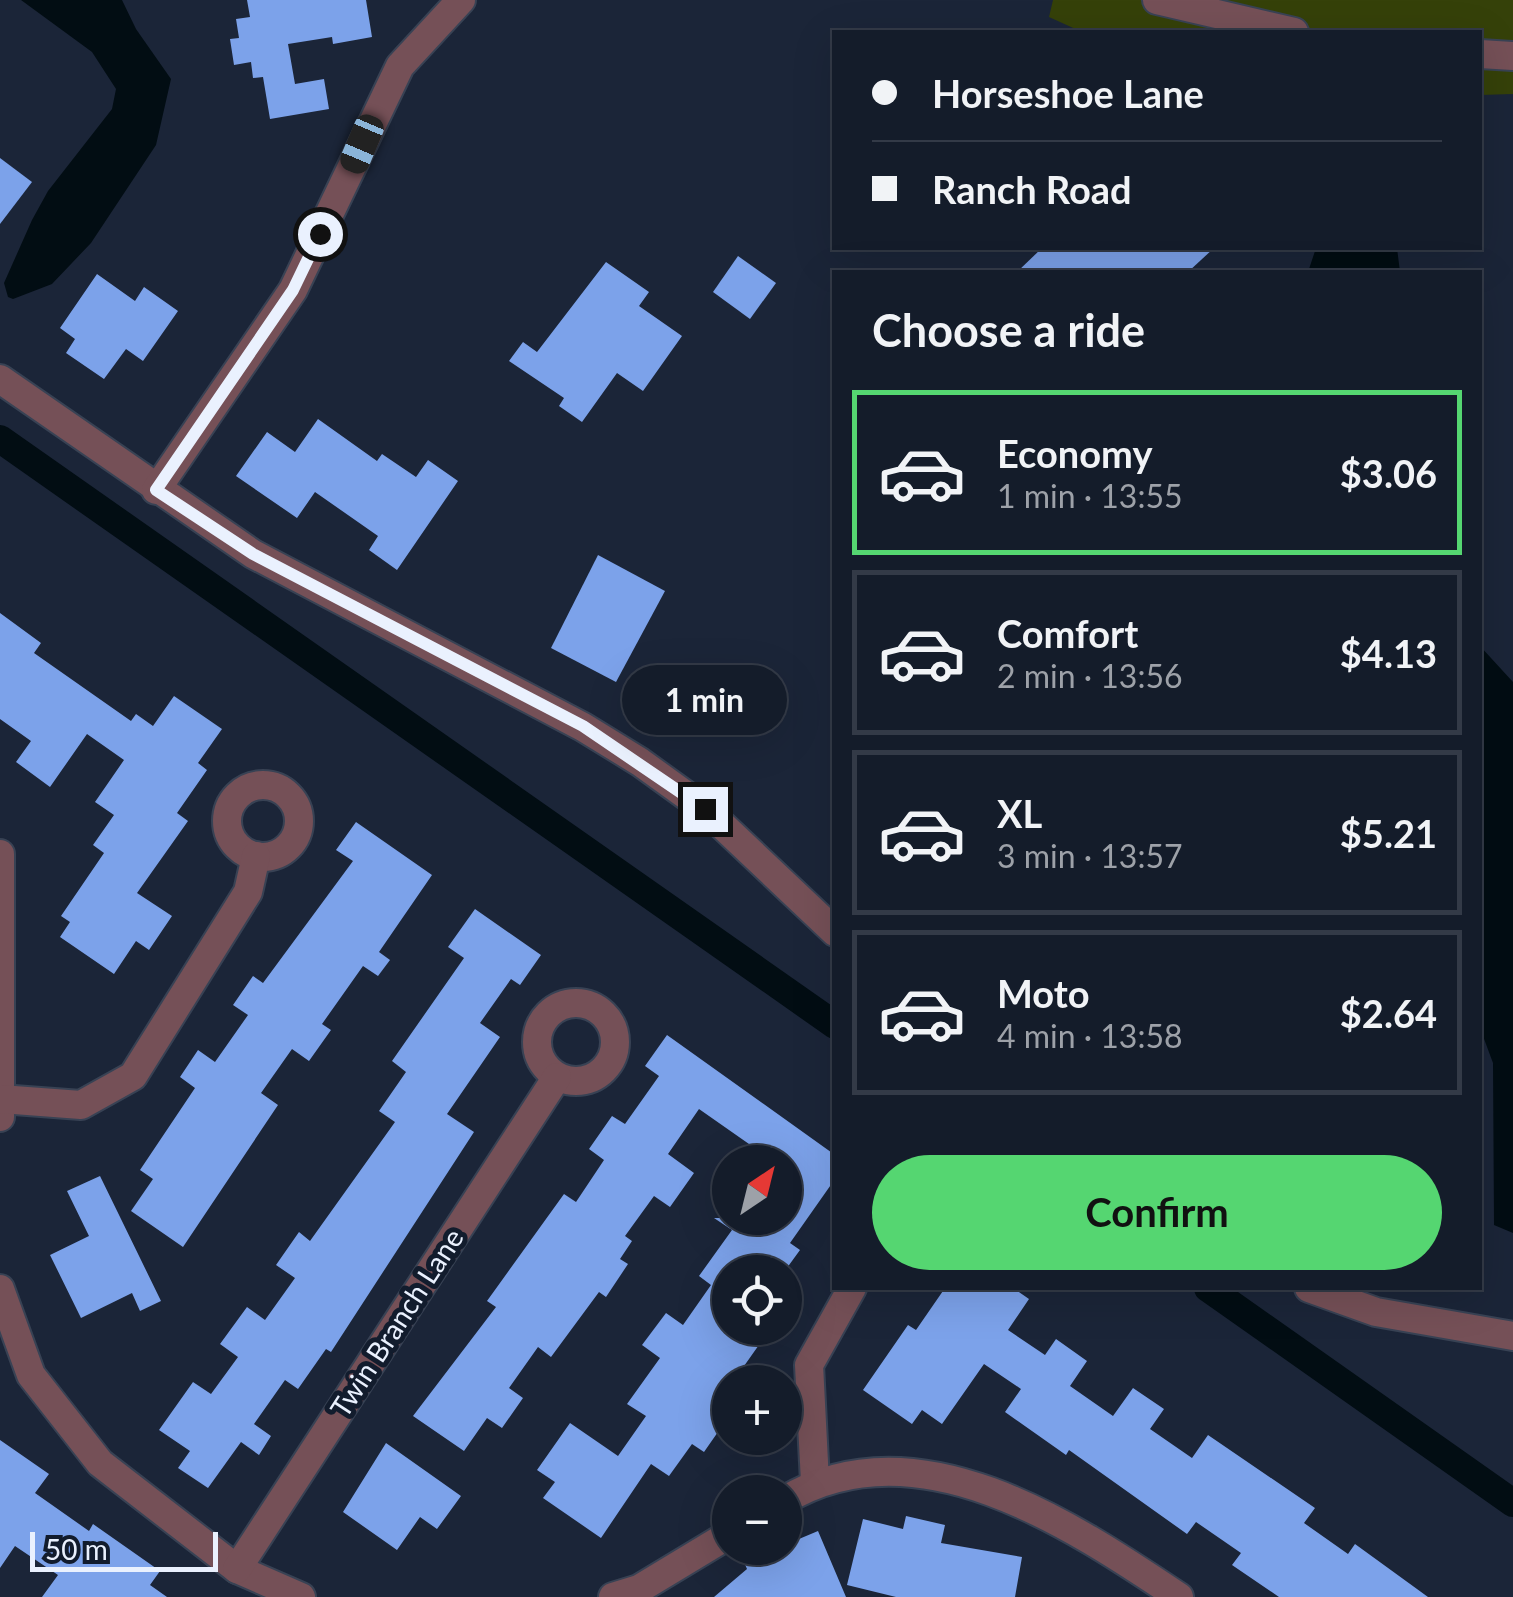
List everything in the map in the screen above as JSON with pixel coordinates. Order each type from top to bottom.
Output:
[{"type":"street","points":[[156,490],[293,290],[400,66],[460,0]]},
{"type":"street","points":[[1157,0],[1285,30]]},
{"type":"street","points":[[1482,54],[1513,56]]},
{"type":"street","points":[[0,380],[253,554],[583,726],[640,762],[705,809],[832,929]]},
{"type":"street","points":[[0,854],[0,1118]]},
{"type":"street","points":[[0,1099],[81,1105],[132,1076],[248,892],[256,856]]},
{"type":"street","name":"Twin Branch Lane","points":[[237,1568],[557,1077]]},
{"type":"street","points":[[0,1289],[30,1376],[100,1463],[237,1568],[301,1597]]},
{"type":"street","points":[[815,1482],[809,1366],[851,1290]]},
{"type":"street","points":[[1315,1290],[1376,1312],[1513,1336]]},
{"type":"street","points":[[802,1490],[815,1482],[894,1470],[967,1484],[1079,1531],[1179,1597]]},
{"type":"street","points":[[613,1597],[639,1589],[712,1545]]},
{"type":"green space","points":[[1053,0],[1513,0],[1513,94],[1482,95],[1482,30],[1078,30],[1049,17]]},
{"type":"shaded area","points":[[21,0],[122,0],[136,29],[171,79],[156,145],[91,243],[52,284],[13,299],[8,297],[4,283],[32,220],[48,191],[112,109],[116,89],[92,52]]},
{"type":"shaded area","points":[[1315,250],[1397,250],[1400,270],[1309,270]]},
{"type":"shaded area","points":[[1482,648],[1513,682],[1513,1233],[1494,1225],[1493,1063],[1482,1033]]},
{"type":"building","points":[[247,0],[366,0],[372,37],[333,44],[332,37],[288,44],[295,84],[324,79],[329,109],[270,119],[263,77],[253,78],[251,62],[234,65],[230,39],[239,38],[236,19],[250,17]]},
{"type":"building","points":[[0,158],[32,182],[0,224]]},
{"type":"building","points":[[1040,250],[1212,250],[1190,270],[1019,270]]},
{"type":"building","points":[[738,256],[776,283],[750,319],[713,292]]},
{"type":"building","points":[[606,262],[649,292],[639,306],[682,336],[643,391],[617,373],[582,422],[559,406],[564,398],[509,361],[523,342],[537,352]]},
{"type":"building","points":[[97,274],[135,301],[144,287],[178,311],[143,361],[126,349],[104,379],[66,353],[75,339],[60,328]]},
{"type":"building","points":[[318,419],[377,461],[382,454],[416,477],[428,460],[458,481],[397,570],[369,550],[378,536],[315,492],[297,518],[236,476],[267,432],[295,452]]},
{"type":"building","points":[[598,555],[665,591],[616,682],[551,648]]},
{"type":"building","points":[[0,613],[41,643],[34,653],[131,721],[136,714],[153,726],[174,696],[222,729],[198,763],[207,770],[177,813],[188,821],[137,893],[172,916],[149,950],[136,941],[114,974],[60,937],[70,922],[61,916],[104,853],[93,845],[114,815],[95,802],[124,760],[87,734],[50,787],[16,762],[31,741],[0,719]]},
{"type":"building","points":[[356,822],[432,875],[379,952],[390,960],[378,976],[363,966],[322,1024],[331,1030],[309,1061],[292,1049],[261,1093],[278,1105],[183,1247],[131,1211],[153,1179],[140,1170],[195,1088],[180,1077],[198,1050],[215,1062],[248,1015],[233,1005],[253,976],[263,983],[353,861],[336,850]]},
{"type":"building","points":[[475,909],[541,955],[520,985],[511,979],[480,1023],[500,1037],[447,1114],[474,1132],[331,1352],[326,1349],[298,1389],[285,1380],[254,1424],[271,1436],[259,1455],[241,1442],[208,1488],[178,1468],[190,1451],[159,1430],[193,1382],[211,1394],[238,1357],[220,1344],[247,1307],[265,1320],[295,1278],[276,1265],[299,1232],[310,1241],[395,1122],[379,1111],[406,1072],[392,1061],[464,958],[448,947]]},
{"type":"building","points":[[667,1035],[832,1153],[832,1183],[802,1226],[802,1145],[748,1145],[699,1109],[668,1154],[694,1173],[670,1207],[654,1196],[625,1236],[632,1241],[620,1259],[628,1264],[606,1297],[599,1292],[551,1357],[538,1347],[509,1388],[523,1398],[502,1428],[487,1418],[464,1451],[413,1416],[496,1307],[487,1301],[564,1194],[576,1202],[604,1160],[589,1149],[612,1116],[625,1124],[659,1076],[645,1066]]},
{"type":"building","points":[[100,1176],[161,1301],[140,1311],[132,1293],[81,1318],[50,1255],[89,1236],[67,1191]]},
{"type":"building","points":[[728,1235],[796,1235],[790,1243],[800,1250],[796,1255],[714,1255]]},
{"type":"building","points":[[712,1258],[712,1345],[759,1345],[745,1365],[712,1365],[712,1441],[704,1452],[692,1444],[669,1476],[651,1464],[601,1538],[543,1498],[555,1482],[537,1470],[570,1423],[618,1456],[646,1416],[627,1404],[660,1358],[642,1345],[666,1313],[683,1325],[711,1285],[699,1276]]},
{"type":"building","points":[[944,1290],[1016,1290],[1029,1299],[1008,1330],[1045,1355],[1056,1339],[1087,1361],[1070,1386],[1113,1416],[1133,1388],[1164,1409],[1150,1429],[1192,1458],[1208,1435],[1315,1508],[1304,1523],[1348,1554],[1355,1544],[1428,1597],[1279,1597],[1232,1565],[1241,1553],[1196,1522],[1187,1534],[1069,1450],[1066,1455],[1005,1412],[1021,1389],[984,1364],[942,1424],[922,1410],[912,1424],[863,1390],[908,1325],[916,1330]]},
{"type":"building","points":[[0,1440],[49,1474],[35,1493],[89,1531],[93,1524],[160,1571],[150,1585],[167,1597],[42,1597],[58,1575],[15,1546],[0,1568]]},
{"type":"building","points":[[386,1443],[461,1496],[437,1529],[420,1517],[397,1550],[343,1512]]},
{"type":"building","points":[[906,1516],[945,1525],[941,1543],[1022,1557],[1015,1597],[896,1597],[847,1585],[863,1519],[903,1529]]},
{"type":"building","points":[[818,1531],[846,1597],[714,1597],[747,1569],[745,1565],[802,1565],[802,1538]]},
{"type":"waterway","points":[[0,439],[832,1023]]},
{"type":"waterway","points":[[1211,1290],[1513,1503]]},
{"type":"route","points":[[320,234],[293,290],[156,490],[253,554],[583,726],[705,809]]}]
